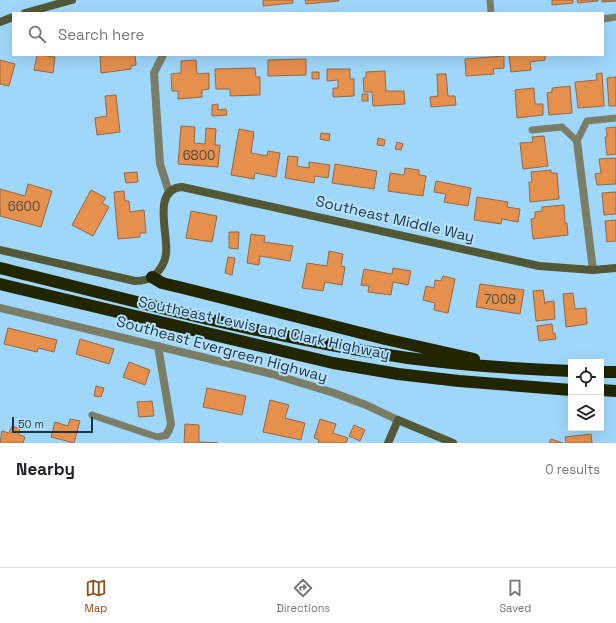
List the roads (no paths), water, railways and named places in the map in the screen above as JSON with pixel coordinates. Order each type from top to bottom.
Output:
[{"type":"highway","name":"Southeast Lewis and Clark Highway","points":[[0,268],[249,328],[333,345],[408,358],[512,368],[568,371]]},
{"type":"highway","points":[[152,277],[162,283],[379,337],[512,368]]},
{"type":"highway","name":"Southeast Lewis and Clark Highway","points":[[0,284],[333,363],[398,374],[459,381],[568,390]]},
{"type":"highway","points":[[604,372],[616,372]]},
{"type":"highway","points":[[604,390],[616,391]]},
{"type":"street","points":[[28,12],[57,2],[72,0]]},
{"type":"street","points":[[0,22],[12,17]]},
{"type":"street","points":[[0,250],[135,282],[152,277],[161,269],[167,248],[163,208],[169,192],[160,164],[154,73],[162,56]]},
{"type":"street","points":[[578,141],[593,270]]},
{"type":"street","name":"Southeast Middle Way","points":[[169,192],[175,188],[187,188],[539,266],[593,270],[616,268]]},
{"type":"street","name":"Southeast Evergreen Highway","points":[[0,308],[286,378],[366,405],[453,443]]},
{"type":"street","points":[[158,346],[171,424],[166,435]]},
{"type":"street","points":[[388,443],[398,420]]},
{"type":"lane","points":[[490,0],[491,12]]},
{"type":"lane","points":[[604,19],[616,17]]},
{"type":"lane","points":[[532,130],[562,127],[578,141],[587,121],[616,118]]},
{"type":"lane","points":[[92,415],[151,436],[158,437],[166,435]]}]
